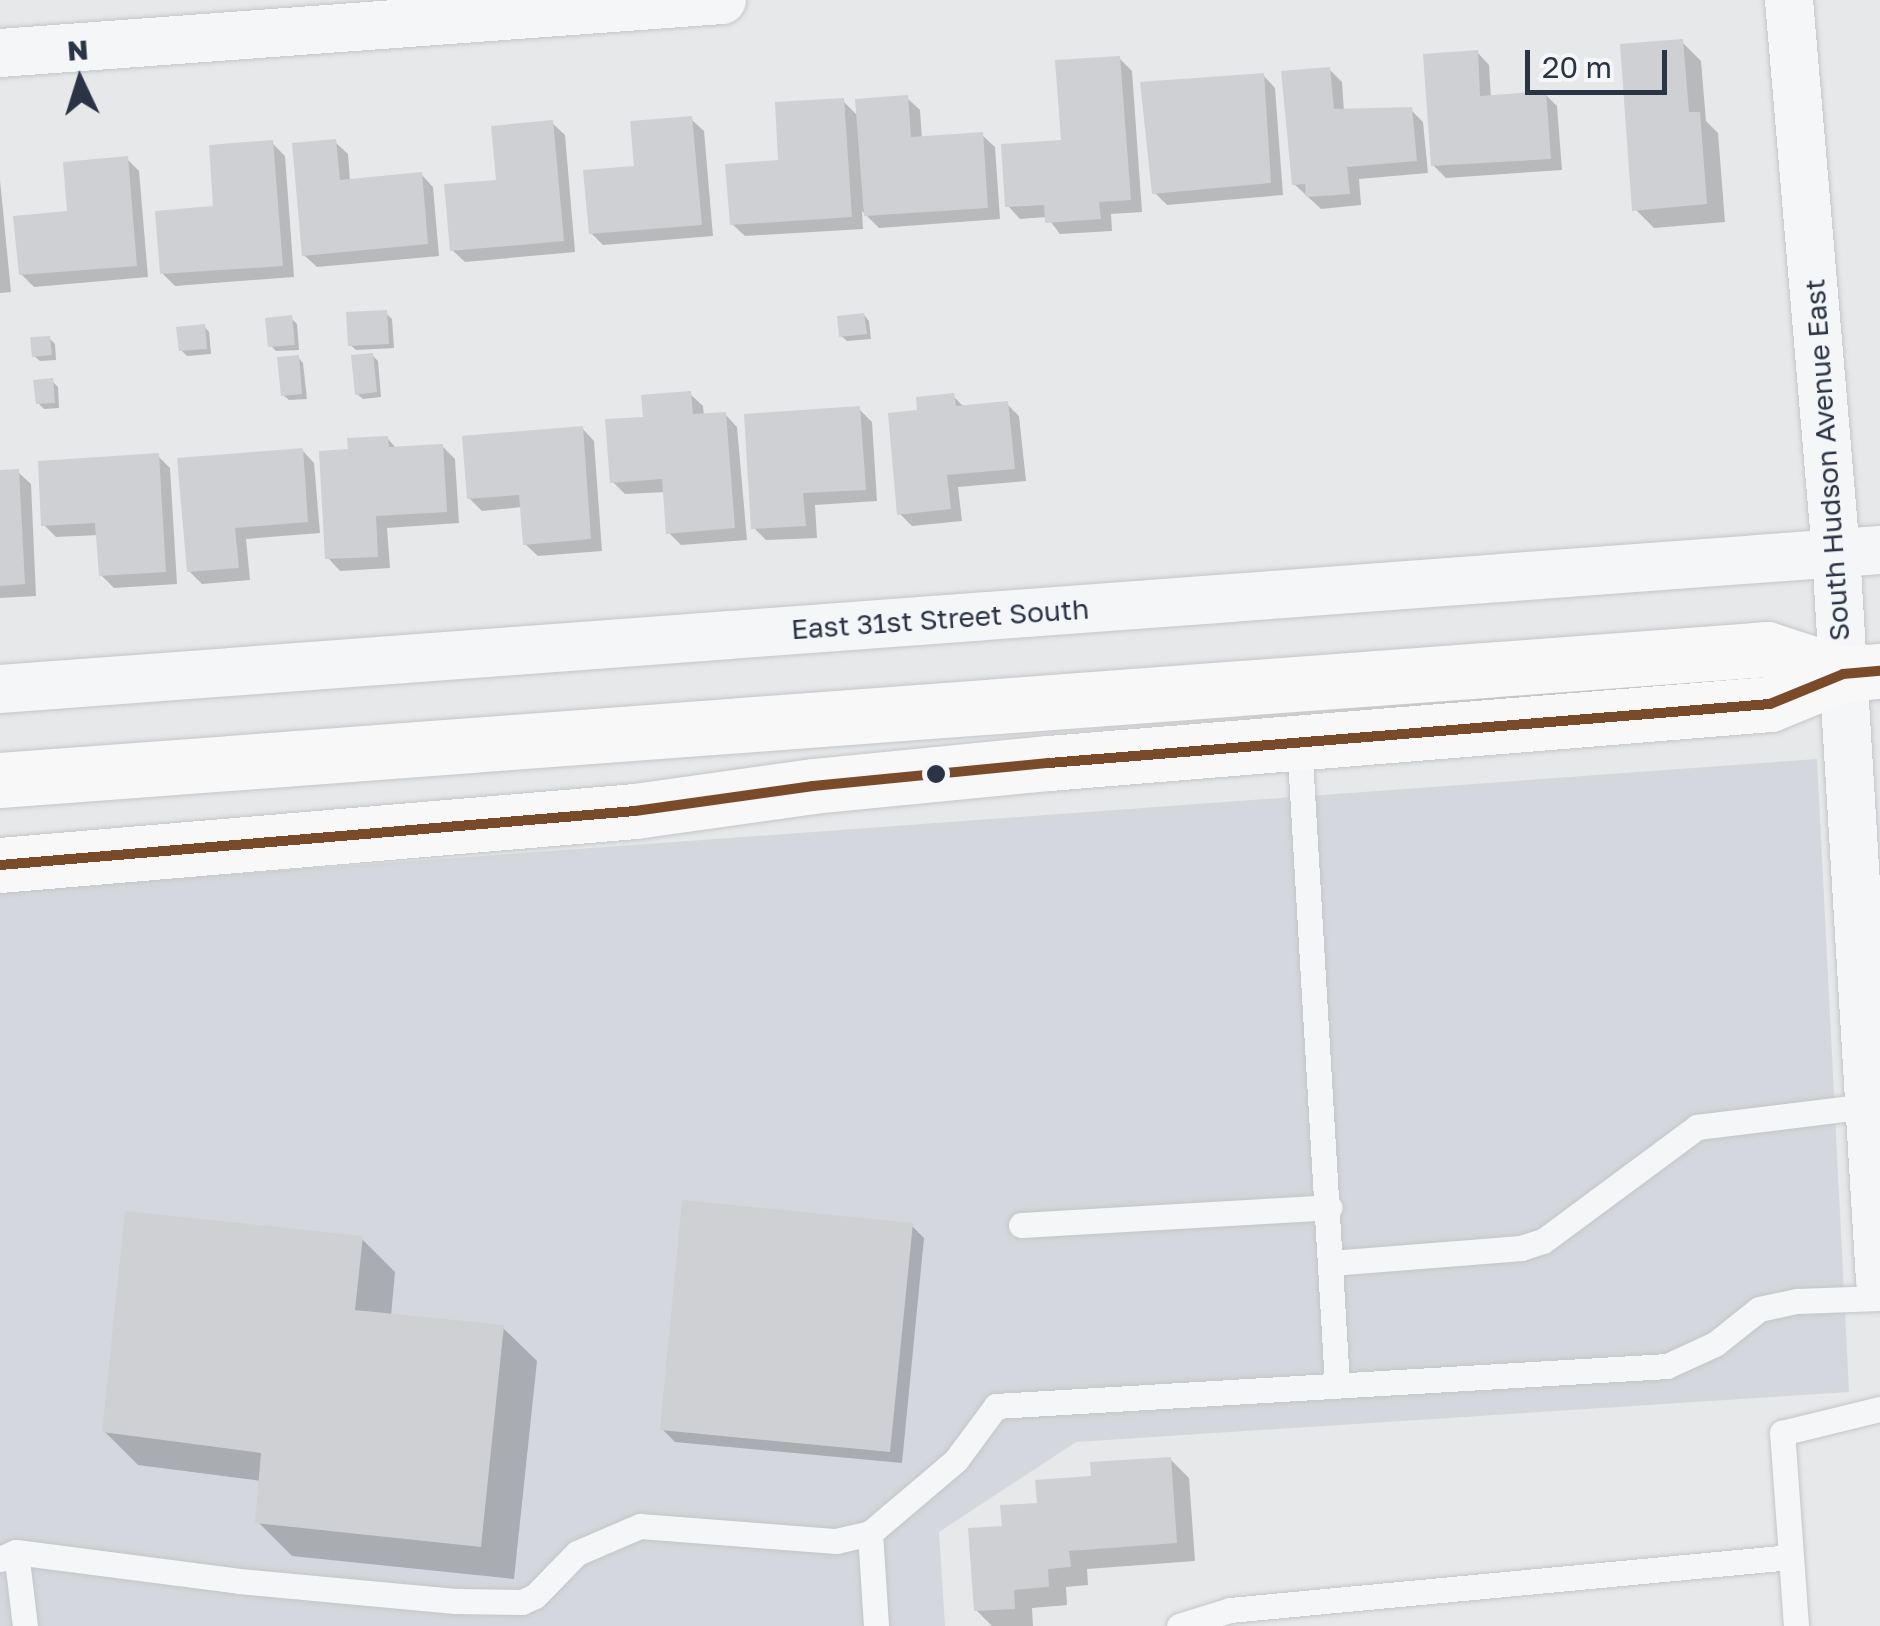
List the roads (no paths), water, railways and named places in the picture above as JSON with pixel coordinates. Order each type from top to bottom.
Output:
[{"type":"main road","points":[[0,780],[1767,649],[1862,673]]},
{"type":"main road","points":[[0,865],[635,812],[830,784],[1300,741],[1770,704],[1862,673]]},
{"type":"street","points":[[0,54],[722,0]]},
{"type":"street","name":"South Hudson Avenue East","points":[[1788,0],[1858,551],[1868,1106],[1880,1280]]},
{"type":"street","name":"East 31st Street South","points":[[0,688],[1858,551]]},
{"type":"lane","points":[[1300,741],[1338,1385]]},
{"type":"lane","points":[[1332,1264],[1521,1248],[1544,1242],[1697,1127],[1868,1106]]},
{"type":"lane","points":[[1022,1224],[1329,1207]]},
{"type":"lane","points":[[25,1626],[8,1556],[456,1614],[535,1596],[576,1553],[640,1526],[836,1540],[870,1532],[956,1460],[996,1406],[1667,1366],[1715,1344],[1759,1308],[1797,1301],[1880,1298]]},
{"type":"lane","points":[[1796,1626],[1782,1433],[1880,1409]]},
{"type":"lane","points":[[870,1532],[876,1626]]},
{"type":"lane","points":[[1179,1626],[1230,1610],[1791,1557]]}]
